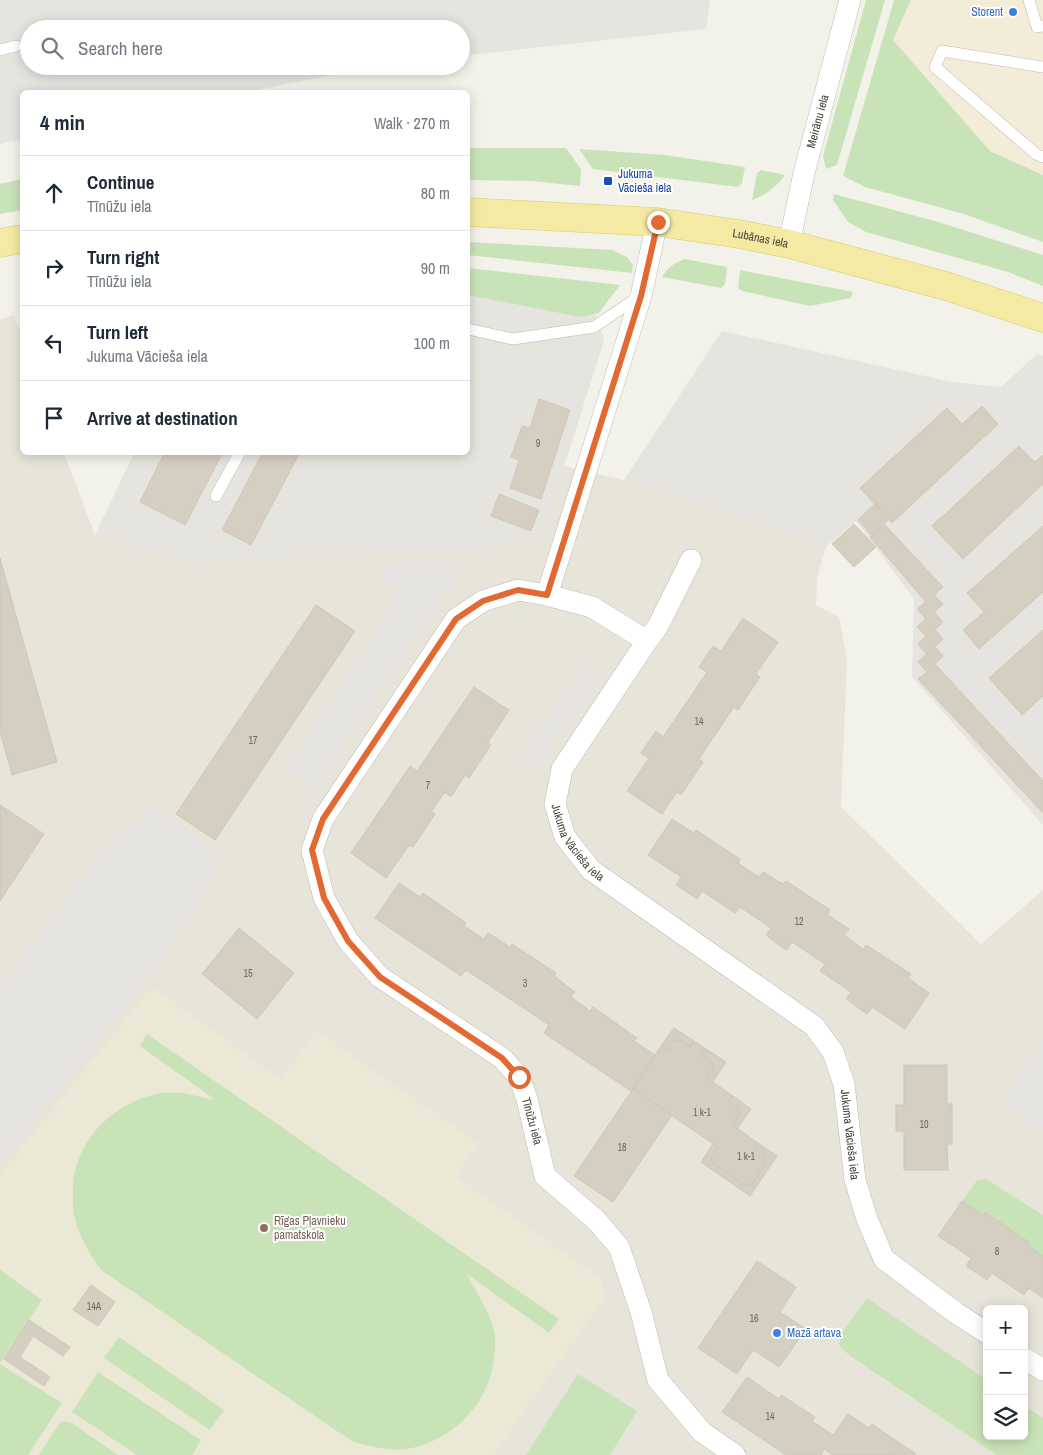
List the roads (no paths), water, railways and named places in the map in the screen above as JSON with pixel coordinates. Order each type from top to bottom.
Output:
[{"type":"main road","name":"Lubānas iela","points":[[470,212],[658,222],[739,234],[789,244],[946,286],[1043,318]]},
{"type":"main road","points":[[0,243],[20,239]]},
{"type":"street","name":"Meirānu iela","points":[[789,244],[804,173],[850,0]]},
{"type":"street","points":[[647,641],[592,607],[547,595],[641,296],[658,222]]},
{"type":"street","name":"Jukuma Vācieša iela","points":[[691,560],[658,626],[562,769],[555,804],[565,837],[591,870],[814,1026],[833,1052],[844,1084],[855,1180],[867,1219],[884,1259],[956,1313],[983,1330]]},
{"type":"street","name":"Tīnūžu iela","points":[[547,595],[518,590],[483,601],[456,619],[323,819],[312,850],[324,898],[348,941],[380,977],[502,1058],[519,1077],[527,1099],[545,1176],[597,1221],[619,1248],[641,1312],[658,1380],[702,1432],[735,1455]]},
{"type":"street","points":[[1028,1361],[1043,1370]]},
{"type":"lane","points":[[1030,0],[1037,27],[1043,26]]},
{"type":"lane","points":[[0,50],[16,46]]},
{"type":"lane","points":[[1043,67],[942,51],[935,67],[1036,154],[1043,157]]},
{"type":"lane","points":[[470,329],[513,339],[594,327],[641,296]]},
{"type":"lane","points":[[216,496],[238,455]]},
{"type":"place","name":"Storent","points":[[1013,12]]},
{"type":"place","name":"Jukuma Vācieša iela","points":[[608,181]]},
{"type":"place","name":"Rīgas Pļavnieku pamatskola","points":[[264,1228]]},
{"type":"place","name":"Mazā artava","points":[[777,1333]]}]
